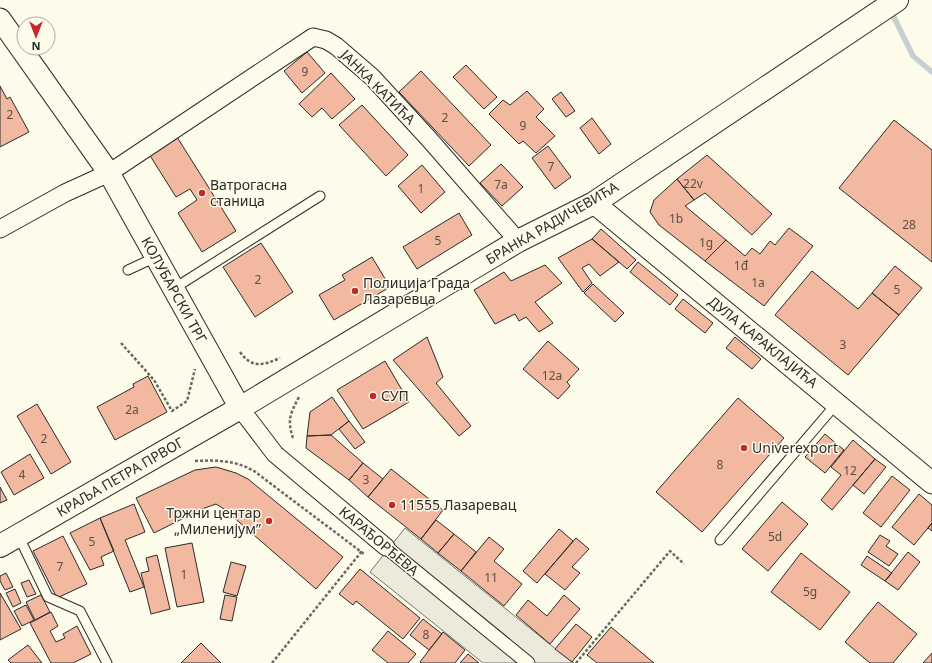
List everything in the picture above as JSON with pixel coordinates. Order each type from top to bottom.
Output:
[{"type":"main road","name":"БРАНКА РАДИЧЕВИЋА","points":[[240,408],[518,241],[594,202],[897,0]]},
{"type":"main road","name":"КРАЉА ПЕТРА ПРВОГ","points":[[9,540],[240,408]]},
{"type":"street","name":"КОЛУБАРСКИ ТРГ","points":[[0,19],[109,173],[240,408]]},
{"type":"street","name":"ЈАНКА КАТИЋА","points":[[109,173],[313,37],[326,40],[336,46],[372,77],[429,139],[518,241]]},
{"type":"street","points":[[0,229],[65,193],[109,173]]},
{"type":"street","name":"ДУЛА КАРАКЛАЈИЋА","points":[[594,202],[932,483]]},
{"type":"street","name":"КАРАЂОРЂЕВА","points":[[240,408],[274,454],[379,542],[528,663]]},
{"type":"lane","points":[[173,288],[320,196]]},
{"type":"lane","points":[[128,270],[156,257]]},
{"type":"lane","points":[[720,540],[837,403]]},
{"type":"lane","points":[[9,540],[48,597],[80,611],[107,663]]},
{"type":"path","points":[[122,343],[154,380],[172,411],[188,401],[195,368]]},
{"type":"path","points":[[240,352],[248,362],[258,364],[268,363],[280,358]]},
{"type":"path","points":[[293,438],[289,425],[290,415],[302,394]]},
{"type":"path","points":[[194,461],[225,461],[244,465],[366,556]]},
{"type":"path","points":[[272,663],[361,552],[379,542]]},
{"type":"path","points":[[576,663],[670,551],[684,564]]},
{"type":"shaded area","points":[[405,528],[574,663],[483,663],[370,572]]},
{"type":"building","points":[[307,52],[325,73],[302,93],[284,71]]},
{"type":"building","points":[[466,65],[497,97],[484,109],[453,77]]},
{"type":"building","points":[[421,71],[491,145],[469,166],[399,92]]},
{"type":"building","points":[[331,73],[355,99],[332,119],[322,108],[312,117],[299,104]]},
{"type":"building","points":[[0,86],[7,99],[10,97],[29,132],[0,147]]},
{"type":"building","points":[[527,91],[544,109],[536,117],[555,136],[536,153],[523,141],[519,144],[489,114],[503,100],[510,105]]},
{"type":"building","points":[[561,92],[575,111],[566,117],[552,99]]},
{"type":"building","points":[[362,105],[408,155],[386,176],[339,125]]},
{"type":"building","points":[[592,118],[611,144],[599,154],[580,128]]},
{"type":"building","points":[[894,120],[932,150],[932,262],[839,188]]},
{"type":"building","name":"Ватрогасна станица","points":[[177,137],[236,231],[202,252],[178,213],[197,200],[190,189],[176,197],[149,154]]},
{"type":"building","points":[[548,146],[571,177],[555,189],[532,158]]},
{"type":"building","points":[[707,155],[772,214],[752,235],[705,193],[694,200],[677,179]]},
{"type":"building","points":[[501,164],[523,187],[502,206],[480,183]]},
{"type":"building","points":[[422,165],[445,192],[421,213],[398,186]]},
{"type":"building","points":[[677,179],[694,200],[685,206],[726,240],[705,261],[659,225],[650,212],[654,200]]},
{"type":"building","points":[[459,213],[472,235],[417,269],[403,247]]},
{"type":"building","points":[[789,228],[813,246],[764,306],[705,261],[726,240],[745,256],[752,248],[760,254],[770,241],[775,245]]},
{"type":"building","points":[[601,229],[636,260],[627,269],[592,239]]},
{"type":"building","points":[[592,239],[619,262],[600,276],[589,264],[582,268],[592,283],[583,292],[558,258]]},
{"type":"building","points":[[261,243],[293,292],[255,317],[223,267]]},
{"type":"building","name":"Полиција Града Лазаревца","points":[[372,257],[390,287],[334,320],[319,295],[345,280],[342,275]]},
{"type":"building","points":[[638,262],[678,295],[670,305],[630,272]]},
{"type":"building","points":[[545,265],[562,283],[535,302],[553,323],[539,332],[526,317],[519,321],[515,314],[495,324],[474,290],[504,272],[511,281]]},
{"type":"building","points":[[895,266],[922,288],[899,315],[872,293]]},
{"type":"building","points":[[812,271],[858,309],[872,293],[899,315],[848,375],[775,315]]},
{"type":"building","points":[[593,284],[624,313],[615,322],[584,293]]},
{"type":"building","points":[[683,299],[713,323],[705,333],[675,309]]},
{"type":"building","points":[[427,337],[443,377],[436,383],[471,426],[459,436],[393,360]]},
{"type":"building","points":[[735,337],[761,359],[752,369],[726,348]]},
{"type":"building","points":[[548,341],[579,369],[567,382],[570,386],[558,399],[523,369]]},
{"type":"building","name":"СУП","points":[[385,361],[409,402],[363,429],[337,390]]},
{"type":"building","points":[[148,376],[167,412],[115,440],[97,407],[134,387],[133,384]]},
{"type":"building","points":[[332,397],[349,421],[331,435],[307,436],[310,412]]},
{"type":"building","points":[[738,398],[784,438],[702,532],[656,492]]},
{"type":"building","points":[[37,404],[71,462],[51,474],[17,416]]},
{"type":"building","points":[[349,421],[365,442],[355,449],[339,429]]},
{"type":"building","points":[[825,434],[844,450],[825,473],[805,457]]},
{"type":"building","points":[[331,435],[363,463],[349,480],[306,448],[307,436]]},
{"type":"building","points":[[853,440],[875,459],[832,510],[821,500],[841,475],[831,467]]},
{"type":"building","points":[[30,454],[44,478],[14,495],[1,472]]},
{"type":"building","points":[[875,459],[886,467],[864,494],[853,485]]},
{"type":"building","points":[[363,463],[383,479],[368,497],[349,480]]},
{"type":"building","name":"Тржни центар „Миленијум”","points":[[216,467],[236,473],[248,479],[343,557],[316,589],[224,509],[216,504],[202,509],[154,533],[136,498],[195,470]]},
{"type":"building","points":[[391,469],[443,510],[421,539],[368,497]]},
{"type":"building","points":[[892,476],[910,490],[881,527],[863,513]]},
{"type":"building","points":[[0,487],[7,500],[0,503]]},
{"type":"building","points":[[919,494],[932,505],[932,523],[914,545],[892,527]]},
{"type":"building","points":[[782,502],[808,524],[768,571],[742,549]]},
{"type":"building","points":[[134,504],[145,532],[125,540],[144,587],[130,592],[100,518]]},
{"type":"building","points":[[100,518],[114,551],[101,557],[104,565],[90,570],[70,533]]},
{"type":"building","points":[[436,520],[454,534],[438,553],[421,539]]},
{"type":"building","points":[[932,523],[932,531],[928,528]]},
{"type":"building","points":[[559,529],[573,541],[537,583],[523,571]]},
{"type":"building","points":[[454,534],[476,552],[461,571],[438,553]]},
{"type":"building","points":[[880,535],[890,541],[886,546],[898,554],[889,566],[868,552]]},
{"type":"building","points":[[63,536],[87,584],[57,598],[33,551]]},
{"type":"building","points":[[489,537],[504,549],[494,561],[522,584],[504,606],[461,571]]},
{"type":"building","points":[[576,538],[589,549],[572,567],[580,573],[565,590],[545,574]]},
{"type":"building","points":[[192,543],[204,602],[177,607],[165,548]]},
{"type":"building","points":[[908,552],[920,562],[898,590],[885,581]]},
{"type":"building","points":[[801,553],[850,592],[820,630],[771,592]]},
{"type":"building","points":[[157,555],[170,609],[151,614],[141,573],[149,571],[146,558]]},
{"type":"building","points":[[867,556],[892,573],[885,581],[861,565]]},
{"type":"building","points":[[231,562],[246,566],[237,596],[223,592]]},
{"type":"building","points":[[360,569],[420,618],[403,639],[356,601],[353,605],[339,594]]},
{"type":"building","points":[[6,573],[13,587],[5,590],[0,581],[0,576]]},
{"type":"building","points":[[29,580],[36,594],[27,597],[21,583]]},
{"type":"building","points":[[15,589],[21,603],[13,607],[6,593]]},
{"type":"building","points":[[0,593],[21,629],[0,640]]},
{"type":"building","points":[[41,595],[50,612],[35,620],[26,602]]},
{"type":"building","points":[[225,595],[237,597],[232,621],[220,619]]},
{"type":"building","points":[[564,595],[580,609],[550,644],[516,615],[528,600],[547,616]]},
{"type":"building","points":[[878,602],[917,634],[893,663],[870,663],[845,642]]},
{"type":"building","points":[[26,605],[34,620],[22,626],[14,611]]},
{"type":"building","points":[[51,612],[58,626],[50,631],[56,642],[65,638],[63,634],[77,626],[91,654],[73,663],[51,663],[30,623]]},
{"type":"building","points":[[423,619],[442,634],[429,650],[410,635]]},
{"type":"building","points":[[576,624],[592,637],[572,662],[555,649]]},
{"type":"building","points":[[611,627],[654,663],[597,663],[587,655]]},
{"type":"building","points":[[388,631],[416,654],[408,663],[388,663],[372,650]]},
{"type":"building","points":[[443,632],[465,650],[455,663],[421,663],[420,662]]},
{"type":"building","points":[[201,643],[221,663],[181,663]]},
{"type":"building","points":[[28,645],[42,663],[11,663],[8,660]]},
{"type":"building","points":[[932,653],[932,663],[923,663]]},
{"type":"building","points":[[468,654],[479,663],[460,663]]},
{"type":"waterway","points":[[890,9],[913,56],[932,72]]},
{"type":"place","name":"Ватрогасна станица","points":[[202,193]]},
{"type":"place","name":"Полиција Града Лазаревца","points":[[355,291]]},
{"type":"place","name":"СУП","points":[[373,396]]},
{"type":"place","name":"Univerexport","points":[[744,448]]},
{"type":"place","name":"11555 Лазаревац","points":[[392,505]]},
{"type":"place","name":"Тржни центар „Миленијум”","points":[[269,521]]}]
